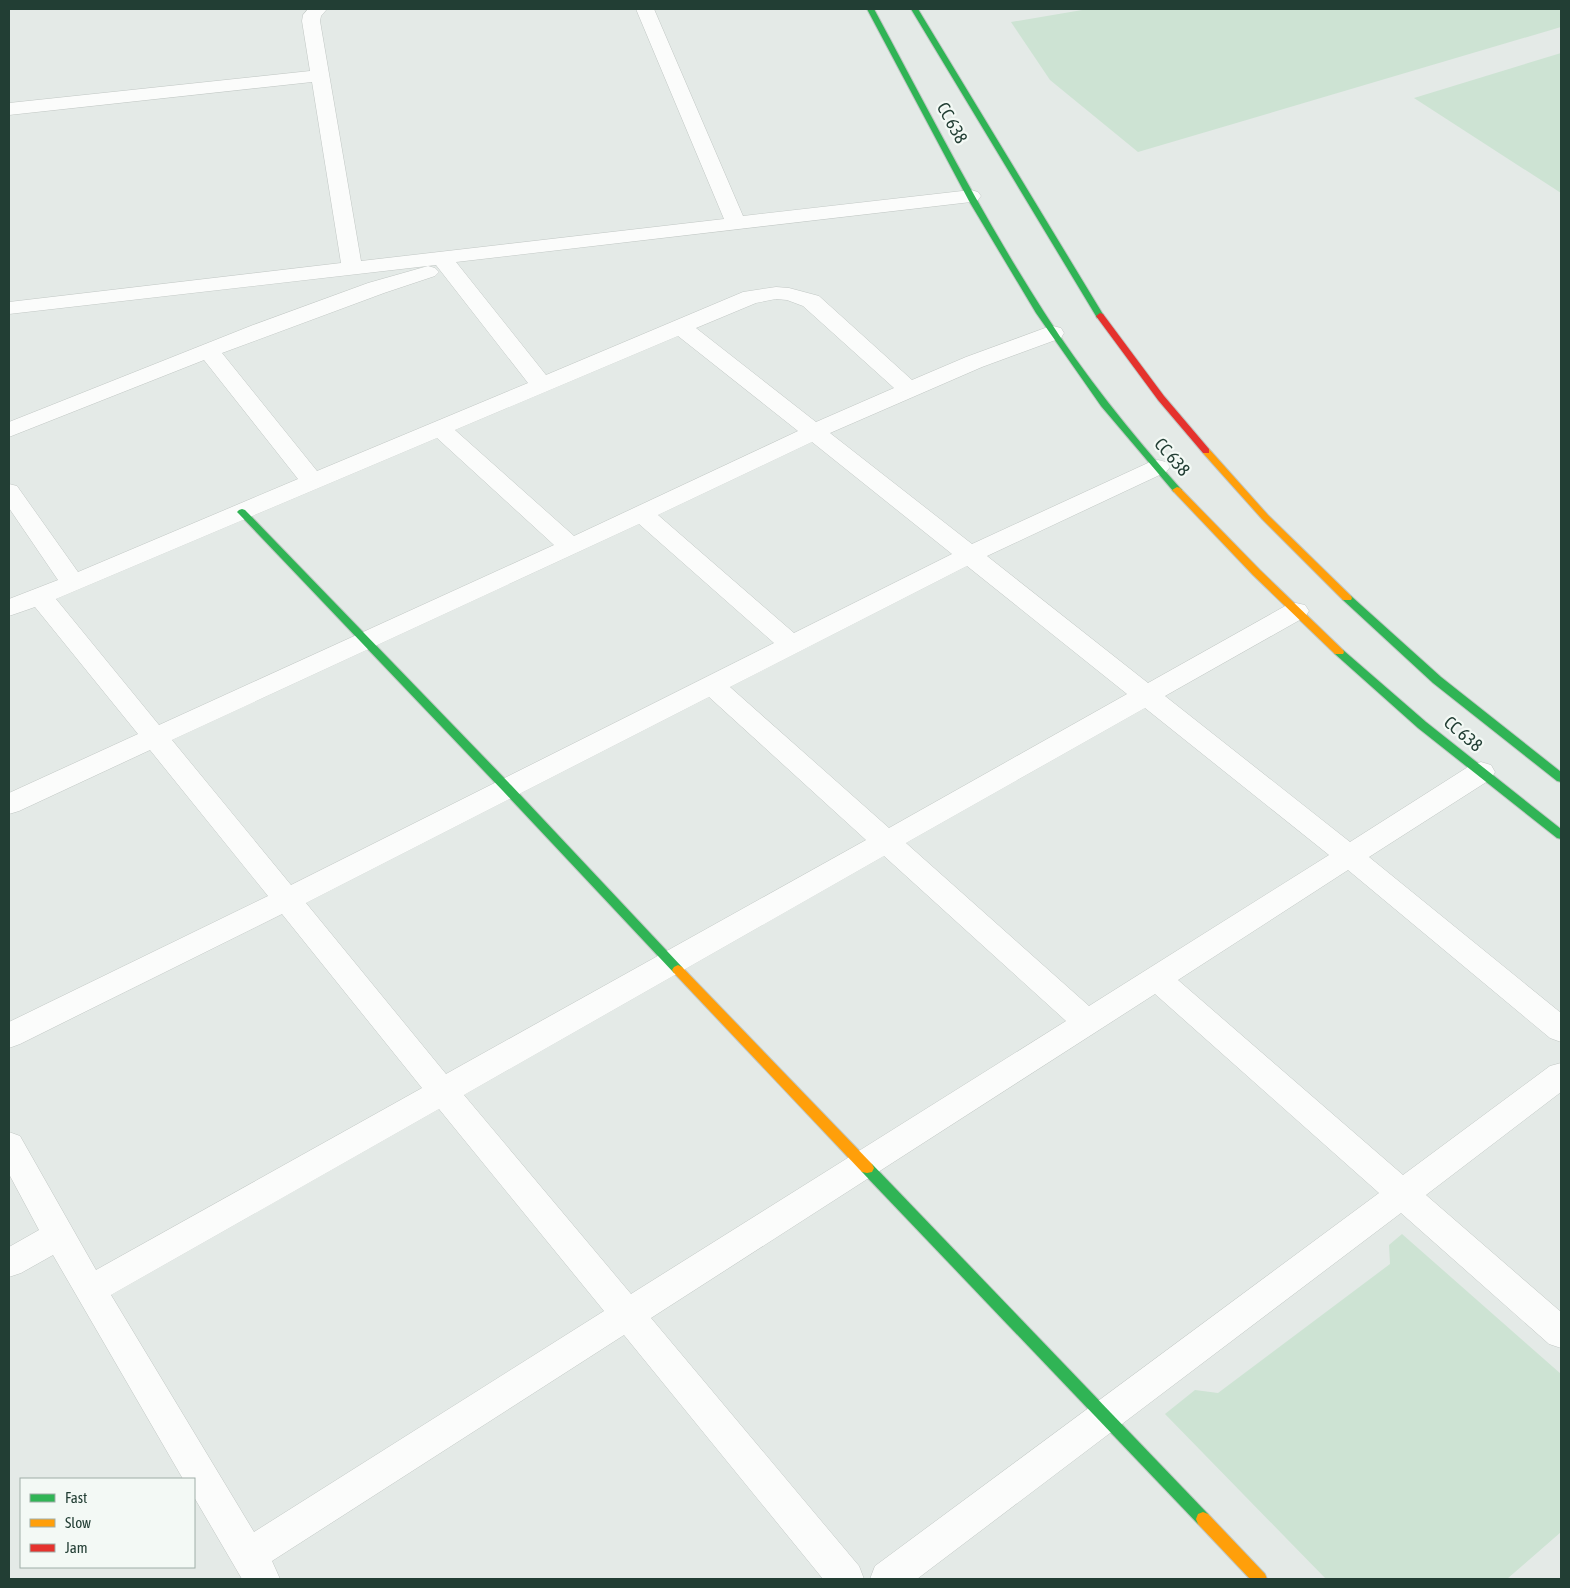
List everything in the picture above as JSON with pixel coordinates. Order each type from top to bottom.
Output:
[{"type":"main road","name":"CC 638","points":[[870,9],[1022,285],[1053,333],[1107,406],[1158,468],[1206,521],[1296,611],[1352,663],[1481,772],[1561,835]]},
{"type":"main road","name":"CC 638","points":[[914,9],[1092,303],[1112,333],[1214,463],[1283,536],[1361,611],[1450,688],[1561,778]]},
{"type":"main road","points":[[242,512],[365,642],[508,788],[671,963],[1260,1579]]},
{"type":"street","points":[[318,9],[312,15],[311,21],[352,268]]},
{"type":"street","points":[[645,9],[736,223]]},
{"type":"street","points":[[9,108],[320,76]]},
{"type":"street","points":[[9,308],[352,268],[445,262],[736,223],[972,196]]},
{"type":"street","points":[[9,430],[445,262]]},
{"type":"street","points":[[445,262],[542,384]]},
{"type":"street","points":[[9,608],[73,583],[751,297],[776,293],[801,297],[811,301],[909,389]]},
{"type":"street","points":[[680,326],[1349,856],[1561,1030]]},
{"type":"street","points":[[9,804],[365,642],[813,432],[909,389],[1053,333]]},
{"type":"street","points":[[209,352],[312,481]]},
{"type":"street","points":[[439,428],[570,547]]},
{"type":"street","points":[[9,1036],[288,899],[969,555],[1158,468]]},
{"type":"street","points":[[9,491],[73,583]]},
{"type":"street","points":[[641,513],[792,645]]},
{"type":"street","points":[[40,596],[442,1091],[846,1579]]},
{"type":"street","points":[[90,1290],[1296,611]]},
{"type":"street","points":[[712,685],[1087,1022]]},
{"type":"street","points":[[9,1145],[90,1290],[255,1568],[628,1315],[1481,772]]},
{"type":"street","points":[[1156,978],[1561,1333]]},
{"type":"street","points":[[888,1579],[1561,1075]]},
{"type":"street","points":[[9,1262],[60,1235]]},
{"type":"green space","points":[[1088,9],[1561,9],[1561,27],[1138,152],[1050,80],[1011,22]]},
{"type":"green space","points":[[1561,53],[1561,193],[1414,98]]},
{"type":"green space","points":[[1402,1234],[1561,1374],[1561,1532],[1507,1579],[1326,1579],[1165,1414],[1195,1390],[1218,1393],[1390,1264],[1389,1245]]},
{"type":"traffic: fast","points":[[870,9],[973,201],[1040,313],[1071,359],[1105,404],[1177,490]]},
{"type":"traffic: fast","points":[[914,9],[1100,316]]},
{"type":"traffic: fast","points":[[242,512],[507,788],[678,970]]},
{"type":"traffic: fast","points":[[1347,598],[1437,680],[1561,778]]},
{"type":"traffic: fast","points":[[1339,652],[1422,725],[1561,835]]},
{"type":"traffic: fast","points":[[867,1168],[1203,1519]]},
{"type":"traffic: slow","points":[[1206,451],[1265,517],[1347,598]]},
{"type":"traffic: slow","points":[[1177,490],[1216,532],[1339,652]]},
{"type":"traffic: slow","points":[[678,970],[867,1168]]},
{"type":"traffic: slow","points":[[1203,1519],[1260,1579]]},
{"type":"traffic: jam","points":[[1100,316],[1161,398],[1206,451]]}]
